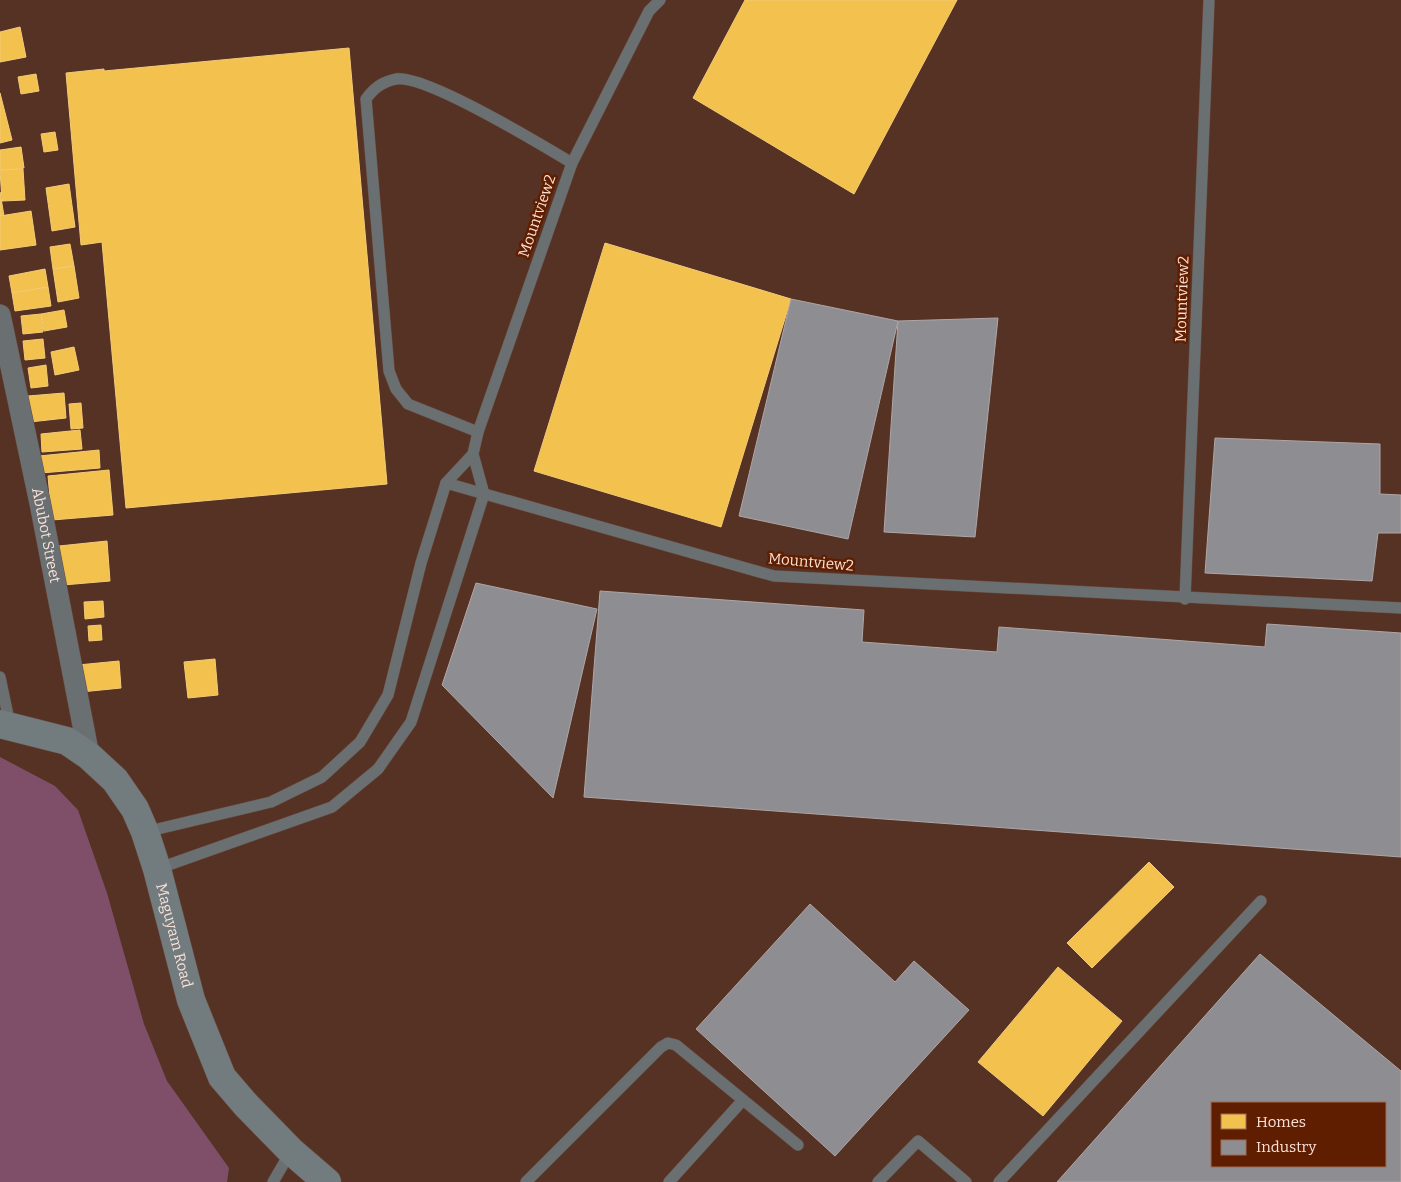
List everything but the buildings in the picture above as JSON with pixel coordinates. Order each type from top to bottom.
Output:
[{"type":"main road","name":"Maguyam Road","points":[[5,725],[67,741],[89,756],[115,780],[135,809],[145,832],[157,869],[191,1000],[207,1044],[222,1077],[246,1105],[291,1151],[327,1182]]},
{"type":"street","name":"Abubot Street","points":[[0,315],[40,503],[89,756]]},
{"type":"lane","name":"Mountview2","points":[[472,454],[572,163],[650,12],[660,0]]},
{"type":"lane","name":"Mountview2","points":[[1185,599],[1209,0]]},
{"type":"lane","points":[[478,432],[408,404],[396,389],[389,371],[366,99],[376,86],[398,79],[424,83],[572,163]]},
{"type":"lane","points":[[145,832],[271,802],[322,777],[360,742],[388,695],[421,563],[446,483],[472,454]]},
{"type":"lane","points":[[157,869],[332,807],[378,770],[411,722],[484,494],[472,454]]},
{"type":"lane","name":"Mountview2","points":[[446,483],[774,576],[1185,599],[1401,608]]},
{"type":"lane","points":[[0,677],[5,725]]},
{"type":"lane","points":[[999,1182],[1261,901]]},
{"type":"lane","points":[[526,1182],[661,1047],[668,1043],[676,1046],[798,1145]]},
{"type":"lane","points":[[669,1182],[743,1100]]},
{"type":"lane","points":[[878,1182],[918,1141],[966,1182]]},
{"type":"lane","points":[[273,1182],[291,1151]]},
{"type":"shaded area","points":[[0,757],[55,786],[78,810],[107,893],[144,1024],[167,1081],[229,1168],[227,1182],[0,1182]]}]
